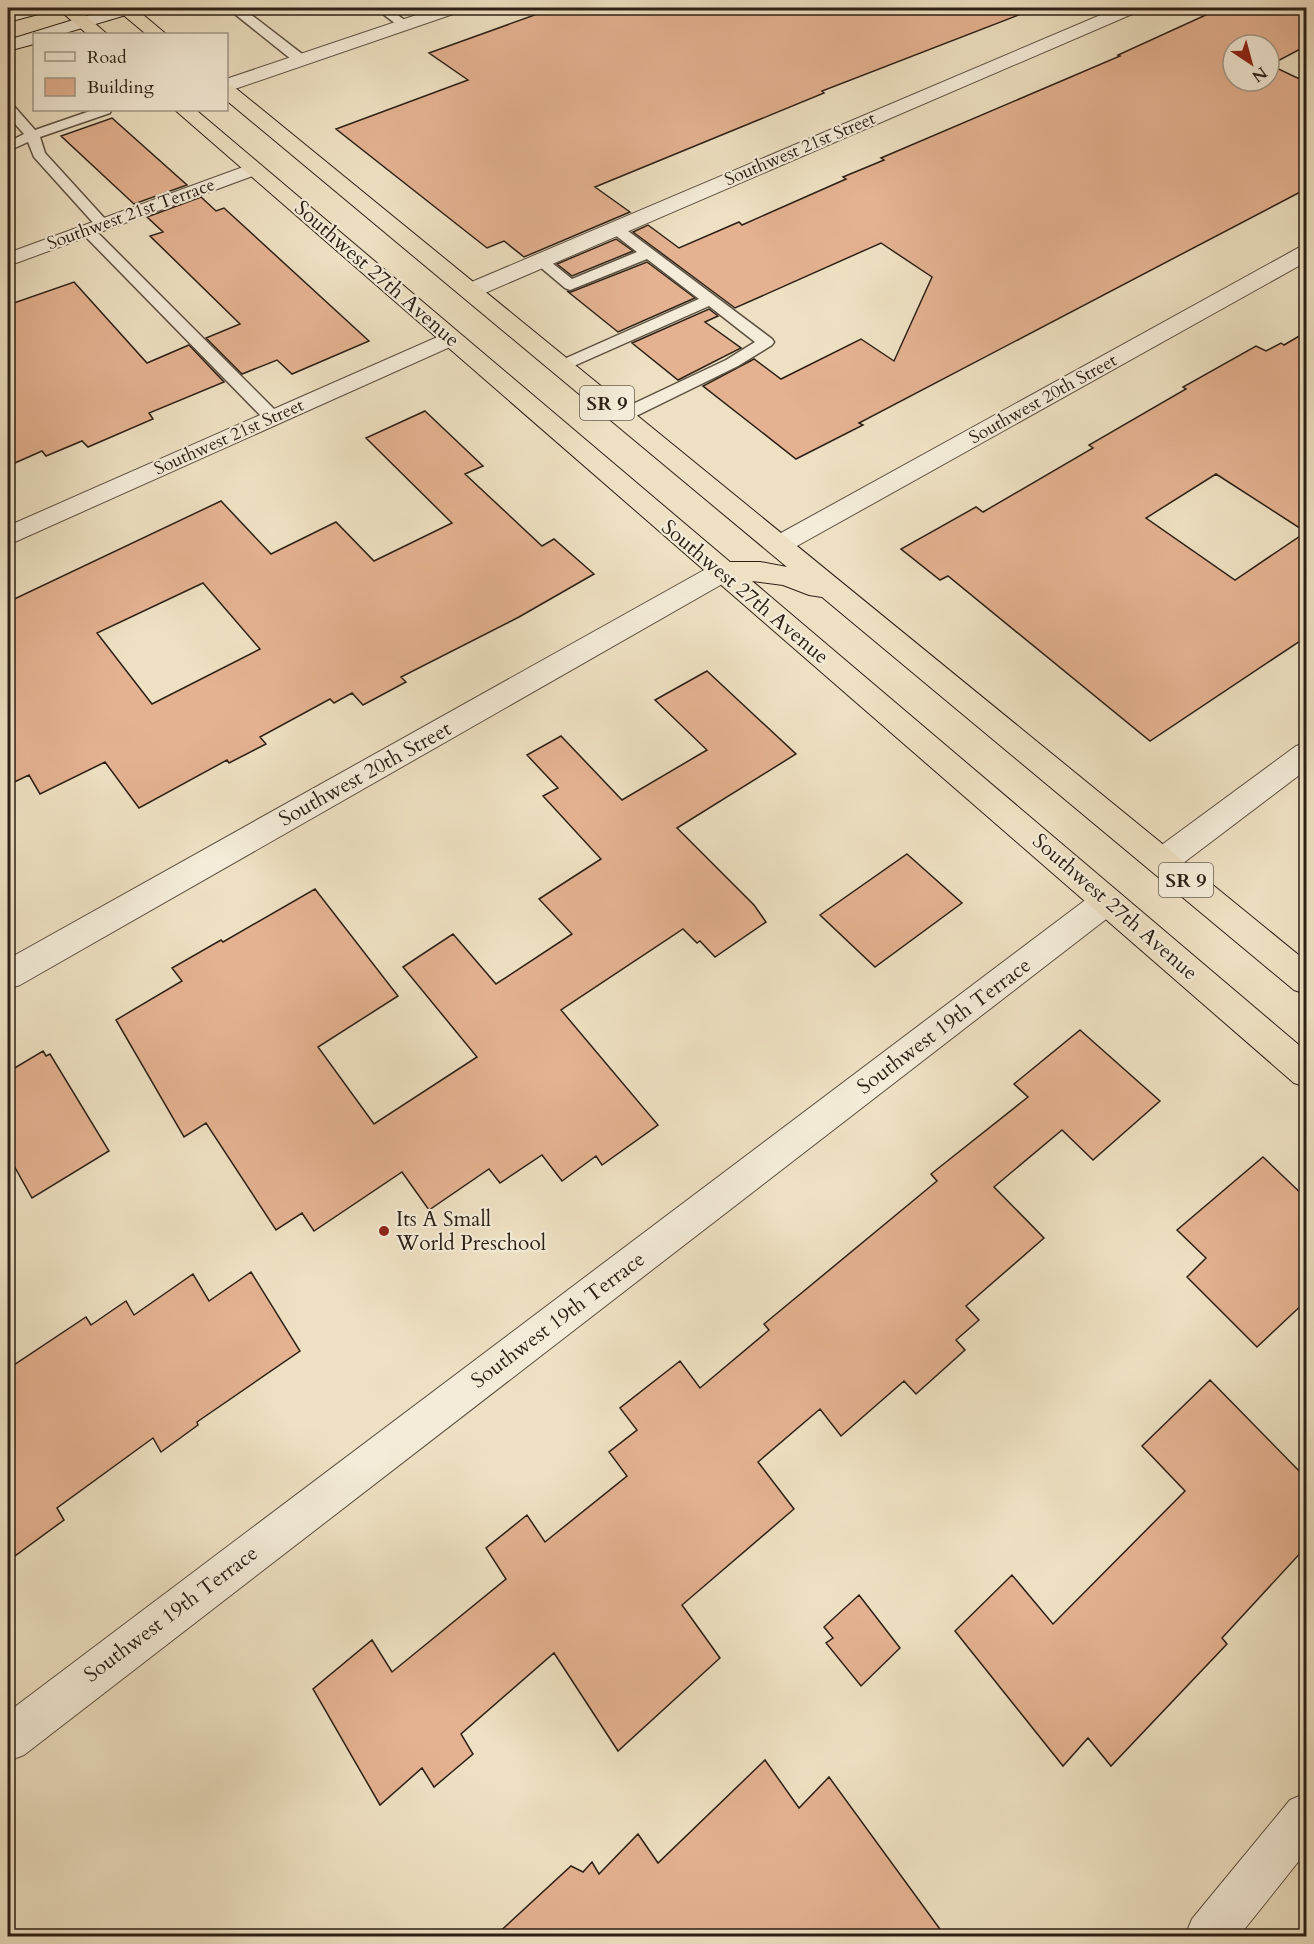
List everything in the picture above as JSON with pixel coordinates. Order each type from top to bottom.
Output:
[{"type":"highway","points":[[66,8],[97,33]]},
{"type":"highway","points":[[126,8],[156,33]]},
{"type":"highway","name":"Southwest 27th Avenue","points":[[228,90],[1306,980]]},
{"type":"highway","name":"Southwest 27th Avenue","points":[[186,111],[1306,1072]]},
{"type":"highway","points":[[447,334],[443,317],[455,299],[470,291]]},
{"type":"highway","points":[[677,534],[713,546],[737,550],[779,545]]},
{"type":"highway","points":[[722,572],[768,571],[786,575],[845,599]]},
{"type":"street","points":[[8,17],[40,8]]},
{"type":"street","points":[[47,33],[126,8]]},
{"type":"street","points":[[228,87],[453,8]]},
{"type":"street","name":"Southwest 21st Street","points":[[470,291],[1131,8]]},
{"type":"street","points":[[8,46],[33,38]]},
{"type":"street","name":"Southwest 21st Terrace","points":[[8,260],[254,169]]},
{"type":"street","name":"Southwest 20th Street","points":[[779,545],[1306,253]]},
{"type":"street","name":"Southwest 21st Street","points":[[8,536],[273,418],[447,334]]},
{"type":"street","name":"Southwest 20th Street","points":[[8,975],[722,572]]},
{"type":"street","points":[[1163,861],[1303,763]]},
{"type":"street","name":"Southwest 19th Terrace","points":[[8,1739],[1107,901]]},
{"type":"street","points":[[1209,1936],[1306,1816]]},
{"type":"lane","points":[[255,8],[240,12],[301,60]]},
{"type":"lane","points":[[381,8],[405,24]]},
{"type":"lane","points":[[8,108],[33,135],[39,154],[94,227],[273,418]]},
{"type":"lane","points":[[8,147],[33,135],[102,111]]},
{"type":"lane","points":[[615,228],[766,342],[732,363],[622,416]]},
{"type":"lane","points":[[541,261],[570,285],[648,253]]},
{"type":"lane","points":[[561,366],[710,300]]},
{"type":"building","points":[[554,8],[1034,9],[822,91],[824,93],[595,187],[630,212],[524,257],[504,241],[487,248],[336,129],[468,80],[429,53]]},
{"type":"building","points":[[1221,8],[1306,8],[1306,46],[1281,59],[1281,33],[1221,33],[1221,93],[1281,93],[1281,70],[1306,82],[1306,189],[859,423],[863,425],[796,459],[703,386],[754,359],[781,379],[861,339],[894,361],[932,277],[881,243],[735,308],[633,232],[648,225],[679,248],[739,222],[742,225],[846,179],[843,177],[884,160],[881,158],[1120,56],[1118,55]]},
{"type":"building","points":[[112,118],[187,185],[134,204],[61,136]]},
{"type":"building","points":[[201,197],[216,211],[224,208],[369,341],[292,374],[277,360],[242,374],[206,338],[240,324],[150,236],[163,232],[147,217]]},
{"type":"building","points":[[616,239],[633,251],[572,276],[557,264]]},
{"type":"building","points":[[647,262],[695,298],[618,332],[567,291],[571,292]]},
{"type":"building","points":[[74,282],[147,363],[189,345],[224,382],[149,413],[153,419],[88,447],[82,441],[46,456],[42,451],[8,466],[8,305]]},
{"type":"building","points":[[709,309],[718,316],[705,322],[741,348],[678,380],[632,343]]},
{"type":"building","points":[[1306,332],[1306,532],[1306,637],[1150,741],[948,576],[940,580],[901,549],[976,507],[983,512],[1093,448],[1089,445],[1186,389],[1183,387],[1256,346],[1266,351],[1281,343],[1284,345]],"holes":[[[1216,474],[1306,532],[1235,580],[1146,518]]]},
{"type":"building","points":[[425,411],[483,466],[465,474],[542,546],[554,539],[594,574],[519,617],[401,677],[406,682],[363,705],[352,693],[334,703],[330,699],[260,737],[266,744],[229,763],[227,760],[139,808],[105,762],[40,794],[29,775],[8,785],[8,602],[221,501],[271,554],[336,522],[374,561],[452,523],[366,438]],"holes":[[[203,583],[260,649],[152,704],[97,633]]]},
{"type":"building","points":[[707,671],[796,754],[677,828],[754,905],[766,922],[715,957],[700,941],[697,943],[683,929],[561,1010],[658,1125],[602,1165],[596,1156],[562,1181],[542,1155],[500,1183],[489,1169],[429,1210],[402,1172],[314,1231],[302,1213],[276,1230],[206,1123],[184,1137],[116,1020],[182,981],[172,968],[221,940],[223,942],[315,889],[398,996],[318,1047],[374,1124],[477,1057],[403,967],[453,934],[496,984],[572,934],[539,899],[601,859],[543,796],[558,788],[527,755],[561,736],[622,800],[707,750],[655,700]]},
{"type":"building","points":[[907,854],[962,903],[875,967],[820,915]]},
{"type":"building","points":[[1080,1030],[1160,1101],[1093,1160],[1062,1130],[994,1187],[1044,1238],[966,1306],[979,1320],[956,1340],[965,1350],[916,1394],[904,1381],[841,1436],[820,1409],[758,1462],[794,1509],[682,1605],[720,1658],[618,1751],[554,1653],[461,1734],[473,1754],[434,1787],[422,1768],[380,1805],[313,1689],[372,1640],[392,1672],[506,1579],[486,1548],[527,1515],[545,1542],[627,1476],[609,1452],[637,1430],[620,1408],[680,1361],[700,1388],[769,1330],[764,1324],[937,1181],[931,1174],[1028,1097],[1014,1084]]},
{"type":"building","points":[[43,1051],[46,1056],[50,1054],[109,1151],[32,1198],[8,1155],[8,1072]]},
{"type":"building","points":[[1263,1157],[1306,1198],[1306,1301],[1257,1347],[1187,1277],[1206,1258],[1177,1230]]},
{"type":"building","points":[[251,1272],[300,1351],[197,1422],[198,1425],[161,1452],[153,1438],[57,1508],[64,1520],[8,1561],[8,1369],[86,1317],[91,1325],[126,1301],[134,1315],[193,1274],[209,1301]]},
{"type":"building","points":[[1210,1380],[1306,1478],[1306,1547],[1222,1638],[1227,1644],[1111,1766],[1088,1738],[1063,1766],[955,1631],[1012,1575],[1053,1624],[1185,1491],[1142,1446]]},
{"type":"building","points":[[859,1595],[900,1648],[861,1686],[826,1643],[833,1638],[824,1627]]},
{"type":"building","points":[[765,1760],[799,1808],[829,1777],[945,1936],[495,1936],[571,1866],[583,1872],[592,1862],[599,1874],[638,1834],[658,1863]]},
{"type":"place","name":"Its A Small World Preschool","points":[[384,1231]]}]
